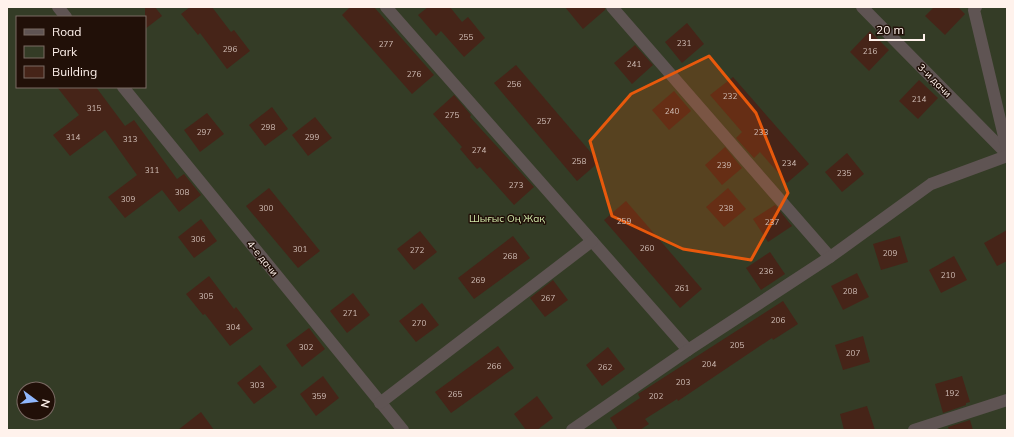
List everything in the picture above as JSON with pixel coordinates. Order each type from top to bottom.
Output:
[{"type":"lane","points":[[58,7],[65,16]]},
{"type":"lane","points":[[386,7],[688,350]]},
{"type":"lane","points":[[612,7],[830,257]]},
{"type":"lane","name":"3-и дачи","points":[[862,7],[1007,155]]},
{"type":"lane","points":[[973,8],[1007,149]]},
{"type":"lane","name":"4-е дачи","points":[[124,88],[403,430]]},
{"type":"lane","points":[[572,430],[688,350],[830,257],[931,184],[1007,155]]},
{"type":"lane","points":[[380,402],[592,241]]},
{"type":"lane","points":[[914,430],[1007,400]]},
{"type":"highlighted area","points":[[709,56],[756,113],[788,193],[751,260],[683,249],[612,216],[590,141],[631,94]]},
{"type":"green space","name":"Шығыс Оң Жақ","points":[[7,7],[1007,7],[1007,430],[7,430]]},
{"type":"building","points":[[145,7],[155,7],[162,16],[146,28]]},
{"type":"building","points":[[190,7],[212,7],[231,32],[234,30],[250,51],[227,69],[200,33],[198,35],[181,14]]},
{"type":"building","points":[[350,7],[374,7],[434,75],[412,94],[342,15]]},
{"type":"building","points":[[428,7],[450,7],[462,22],[468,17],[485,38],[464,57],[441,31],[436,36],[418,15]]},
{"type":"building","points":[[565,7],[605,7],[605,10],[583,29]]},
{"type":"building","points":[[934,7],[958,7],[965,14],[945,35],[925,16]]},
{"type":"building","points":[[687,23],[704,44],[682,63],[665,42]]},
{"type":"building","points":[[870,31],[889,50],[869,71],[850,52]]},
{"type":"building","points":[[635,45],[653,65],[632,84],[614,63]]},
{"type":"building","points":[[516,65],[599,162],[577,181],[494,83]]},
{"type":"building","points":[[733,77],[809,164],[787,183],[760,152],[754,158],[736,138],[742,132],[710,95]]},
{"type":"building","points":[[919,80],[938,98],[918,119],[899,101]]},
{"type":"building","points":[[58,88],[97,88],[125,126],[134,120],[177,179],[184,174],[201,195],[179,212],[162,190],[125,218],[108,197],[137,175],[105,130],[70,156],[53,135],[79,115]]},
{"type":"building","points":[[674,91],[691,111],[669,130],[652,110]]},
{"type":"building","points":[[454,95],[471,115],[470,117],[534,187],[514,205],[480,167],[477,169],[460,149],[462,147],[433,114]]},
{"type":"building","points":[[272,107],[288,129],[265,146],[249,125]]},
{"type":"building","points":[[207,113],[224,134],[200,152],[184,130]]},
{"type":"building","points":[[315,117],[332,138],[308,156],[292,135]]},
{"type":"building","points":[[725,147],[742,168],[722,185],[705,165]]},
{"type":"building","points":[[847,153],[864,174],[842,192],[825,172]]},
{"type":"building","points":[[269,188],[320,251],[298,268],[246,206]]},
{"type":"building","points":[[728,188],[746,209],[724,227],[706,207]]},
{"type":"building","points":[[626,201],[702,289],[680,308],[604,220]]},
{"type":"building","points":[[775,205],[792,226],[768,242],[753,219]]},
{"type":"building","points":[[201,219],[217,241],[194,258],[178,237]]},
{"type":"building","points":[[1007,230],[1007,261],[997,266],[984,243]]},
{"type":"building","points":[[420,231],[437,252],[414,270],[397,249]]},
{"type":"building","points":[[513,236],[530,258],[474,299],[458,278]]},
{"type":"building","points":[[900,236],[908,262],[881,270],[873,244]]},
{"type":"building","points":[[770,252],[785,274],[761,290],[746,268]]},
{"type":"building","points":[[954,256],[967,280],[941,293],[929,270]]},
{"type":"building","points":[[857,273],[869,297],[843,310],[831,286]]},
{"type":"building","points":[[209,276],[234,309],[236,307],[253,329],[230,346],[205,314],[203,315],[186,294]]},
{"type":"building","points":[[553,280],[568,300],[545,317],[530,298]]},
{"type":"building","points":[[353,293],[370,315],[347,333],[330,311]]},
{"type":"building","points":[[783,301],[798,324],[773,340],[772,338],[678,401],[677,399],[645,419],[649,424],[640,430],[618,430],[610,418],[640,398],[638,394]]},
{"type":"building","points":[[422,303],[439,325],[416,342],[399,321]]},
{"type":"building","points":[[309,328],[325,349],[302,367],[286,345]]},
{"type":"building","points":[[863,336],[870,362],[843,370],[835,345]]},
{"type":"building","points":[[498,346],[514,368],[451,413],[435,392]]},
{"type":"building","points":[[608,347],[625,369],[602,386],[586,365]]},
{"type":"building","points":[[260,365],[277,387],[254,404],[237,383]]},
{"type":"building","points":[[323,376],[339,398],[316,416],[300,394]]},
{"type":"building","points":[[962,376],[970,402],[966,403],[966,405],[943,413],[935,384]]},
{"type":"building","points":[[537,396],[553,418],[537,430],[526,430],[514,414]]},
{"type":"building","points":[[867,406],[875,430],[844,430],[840,414]]},
{"type":"building","points":[[201,412],[214,430],[178,430]]},
{"type":"building","points":[[970,420],[973,430],[949,430],[948,427]]}]
